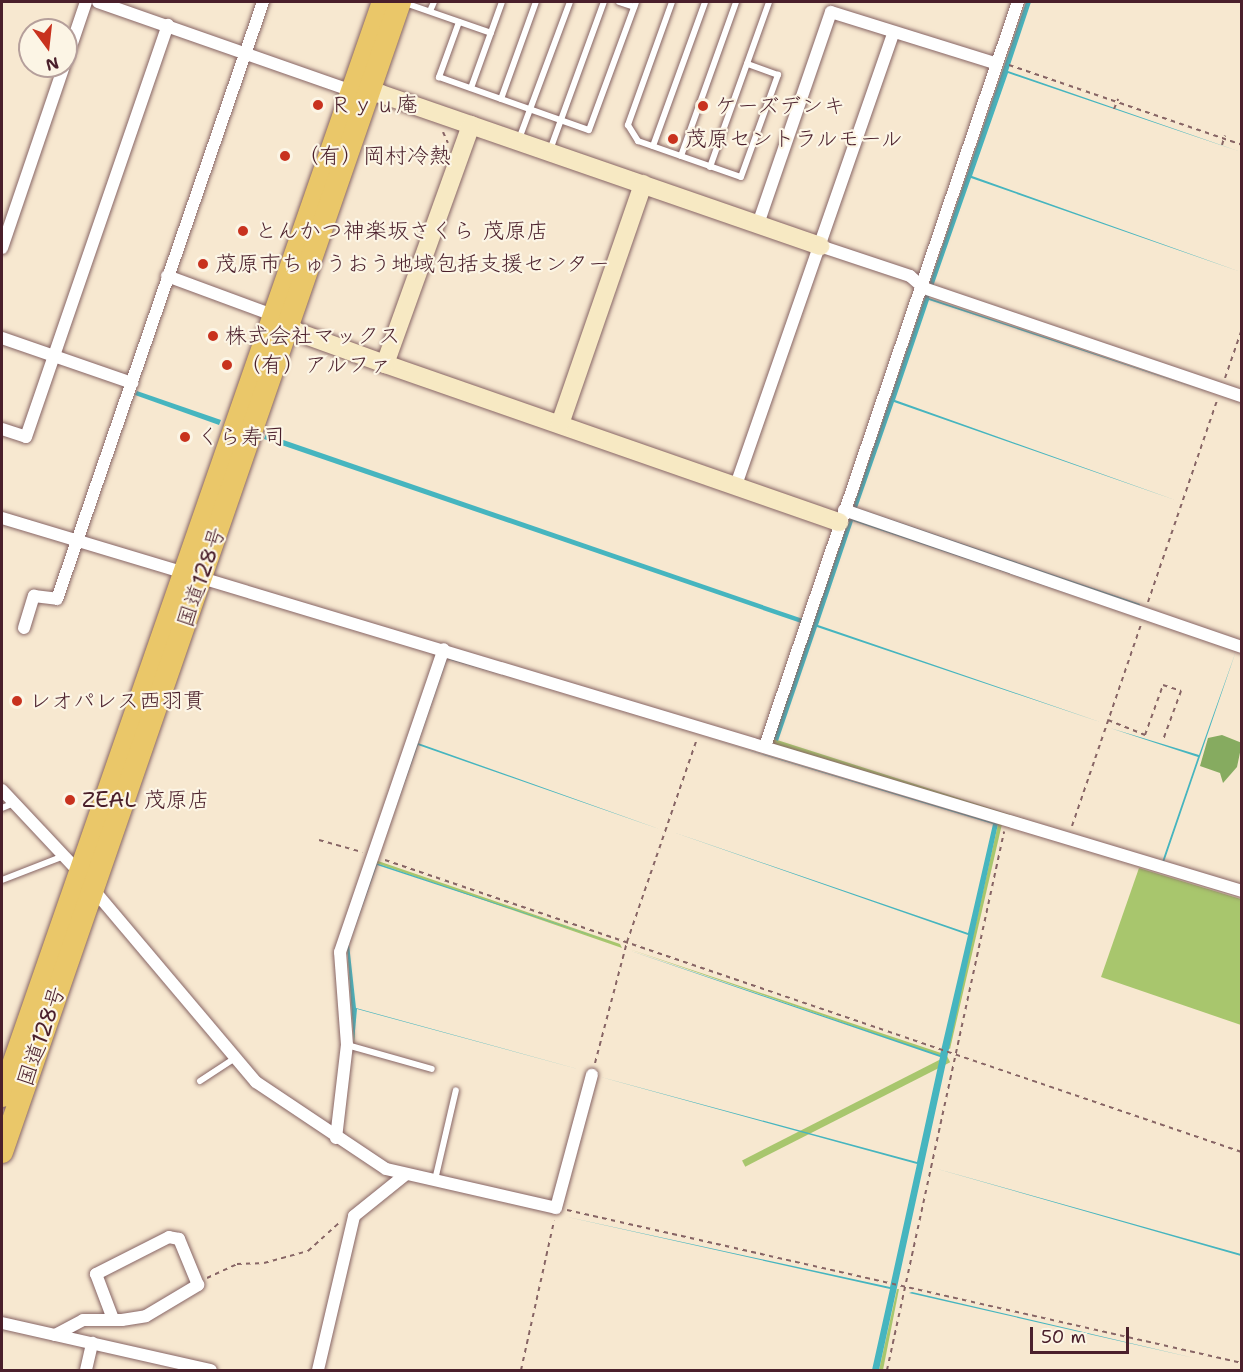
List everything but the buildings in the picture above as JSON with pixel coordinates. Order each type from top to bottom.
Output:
[{"type":"highway","name":"国道128号","points":[[2,1096],[86,880],[283,322],[360,91],[383,2]]},
{"type":"highway","name":"国道128号","points":[[360,91],[401,2]]},
{"type":"highway","name":"国道128号","points":[[2,1152],[86,880]]},
{"type":"street","points":[[78,26],[86,2]]},
{"type":"street","points":[[98,2],[243,53],[471,125],[643,184],[1242,396]]},
{"type":"street","points":[[24,628],[34,596],[57,599],[243,53],[263,2]]},
{"type":"street","points":[[765,746],[920,283],[1018,2]]},
{"type":"street","points":[[758,224],[831,12],[995,63]]},
{"type":"street","points":[[2,429],[26,437],[168,25]]},
{"type":"street","points":[[736,485],[893,33]]},
{"type":"street","points":[[2,248],[60,78]]},
{"type":"street","points":[[385,364],[471,125]]},
{"type":"street","points":[[560,424],[643,184]]},
{"type":"street","points":[[167,276],[385,364],[736,485],[842,516],[1144,613],[1242,647]]},
{"type":"street","points":[[2,338],[132,383]]},
{"type":"street","points":[[2,518],[701,725],[1006,821],[1242,891]]},
{"type":"street","points":[[336,1138],[347,1046],[340,952],[444,649]]},
{"type":"street","points":[[2,790],[86,880],[235,1058],[280,1102],[336,1138],[405,1175],[556,1208],[592,1075]]},
{"type":"street","points":[[318,1371],[354,1216],[405,1175]]},
{"type":"street","points":[[55,1335],[76,1322],[113,1319],[146,1316],[199,1282],[181,1241],[169,1237],[96,1274],[113,1319]]},
{"type":"street","points":[[2,1323],[211,1371]]},
{"type":"street","points":[[86,1371],[92,1343]]},
{"type":"lane","points":[[401,2],[491,33]]},
{"type":"lane","points":[[430,11],[434,2]]},
{"type":"lane","points":[[471,88],[502,2]]},
{"type":"lane","points":[[501,99],[536,2]]},
{"type":"lane","points":[[518,141],[570,2]]},
{"type":"lane","points":[[549,152],[604,2]]},
{"type":"lane","points":[[459,22],[439,77],[589,130],[635,4],[619,2]]},
{"type":"lane","points":[[672,2],[628,125],[638,141],[741,177],[778,75],[747,64]]},
{"type":"lane","points":[[653,146],[705,2]]},
{"type":"lane","points":[[681,156],[736,2]]},
{"type":"lane","points":[[710,167],[769,2]]},
{"type":"lane","points":[[2,808],[14,803]]},
{"type":"lane","points":[[2,880],[64,856]]},
{"type":"lane","points":[[347,1046],[432,1068]]},
{"type":"lane","points":[[200,1081],[235,1058]]},
{"type":"lane","points":[[435,1183],[456,1090]]},
{"type":"path","points":[[995,63],[1224,137],[1242,145]]},
{"type":"path","points":[[1114,110],[1118,99]]},
{"type":"path","points":[[433,127],[442,130],[448,146]]},
{"type":"path","points":[[1222,145],[1224,137]]},
{"type":"path","points":[[1068,839],[1242,329]]},
{"type":"path","points":[[1108,720],[1145,735],[1163,685],[1181,691],[1163,740]]},
{"type":"path","points":[[592,1075],[627,942],[701,725]]},
{"type":"path","points":[[887,1371],[1006,821]]},
{"type":"path","points":[[319,840],[374,856],[1242,1152]]},
{"type":"path","points":[[521,1371],[556,1208],[1242,1363]]},
{"type":"path","points":[[199,1282],[237,1264],[264,1263],[308,1251],[330,1227],[354,1216]]},
{"type":"green space","points":[[849,517],[774,739],[1065,832],[771,744]]},
{"type":"green space","points":[[1222,735],[1242,743],[1237,767],[1223,783],[1220,773],[1200,766],[1208,738]]},
{"type":"green space","points":[[998,824],[1002,824],[950,1049],[948,1048]]},
{"type":"green space","points":[[378,861],[620,944],[622,948],[376,863],[347,944],[375,862]]},
{"type":"green space","points":[[1139,868],[1241,899],[1241,1025],[1101,977]]},
{"type":"green space","points":[[347,944],[355,1015],[355,1044]]},
{"type":"green space","points":[[629,949],[941,1053],[940,1056]]},
{"type":"green space","points":[[947,1056],[950,1062],[745,1167],[742,1160]]},
{"type":"green space","points":[[897,1289],[899,1289],[883,1370],[879,1370]]},
{"type":"water","points":[[1026,2],[1031,2],[1008,71],[1241,152],[1008,73],[972,176],[1241,272],[971,178],[929,298],[1211,393],[929,300],[895,400],[1178,501],[894,402],[857,508],[1140,604],[1138,617],[853,521],[818,625],[1103,723],[817,627],[778,741],[774,739]]},
{"type":"water","points":[[137,391],[221,420],[219,425],[135,395]]},
{"type":"water","points":[[266,434],[803,619],[801,623],[264,439]]},
{"type":"water","points":[[1236,651],[1164,862],[1162,862],[1198,757],[1110,728],[1199,755]]},
{"type":"water","points":[[446,658],[516,679],[447,659],[418,743],[662,830],[418,745],[380,852]]},
{"type":"water","points":[[701,736],[998,824],[879,1370],[872,1370],[890,1289],[563,1216],[890,1287],[917,1164],[597,1076],[917,1162],[940,1057],[628,950],[940,1055],[968,935],[670,831],[968,933],[993,824]]},
{"type":"water","points":[[376,863],[617,944],[377,865],[349,944],[356,1008],[585,1071],[357,1009],[354,1042],[347,944]]},
{"type":"water","points":[[934,1168],[1241,1254],[1241,1256],[1133,1225]]},
{"type":"water","points":[[912,1292],[1194,1358],[909,1293]]},
{"type":"place","name":"Ｒｙｕ庵","points":[[318,105]]},
{"type":"place","name":"ケーズデンキ","points":[[703,106]]},
{"type":"place","name":"茂原セントラルモール","points":[[673,139]]},
{"type":"place","name":"（有）岡村冷熱","points":[[285,156]]},
{"type":"place","name":"とんかつ神楽坂さくら 茂原店","points":[[243,231]]},
{"type":"place","name":"茂原市ちゅうおう地域包括支援センター","points":[[203,264]]},
{"type":"place","name":"株式会社マックス","points":[[213,336]]},
{"type":"place","name":"（有）アルファ","points":[[227,365]]},
{"type":"place","name":"くら寿司","points":[[185,437]]},
{"type":"place","name":"レオパレス西羽貫","points":[[17,701]]},
{"type":"place","name":"ZEAL 茂原店","points":[[70,800]]}]
